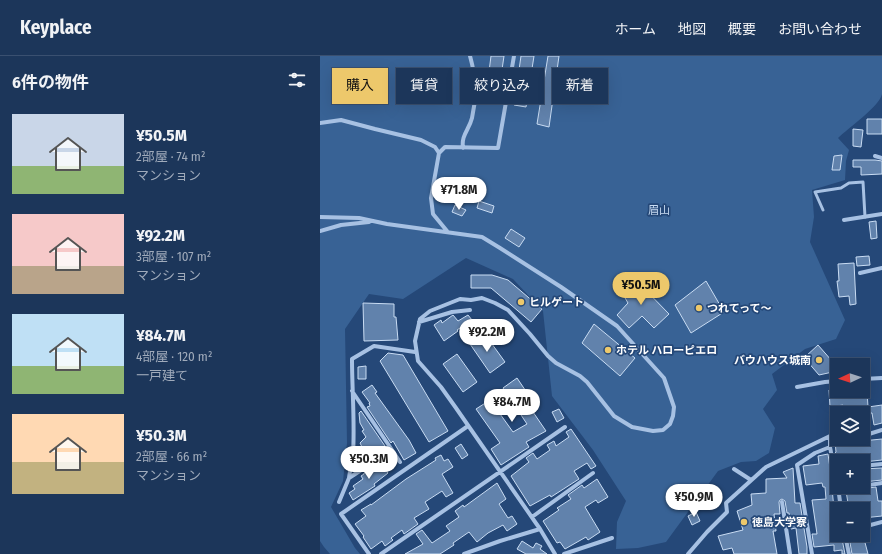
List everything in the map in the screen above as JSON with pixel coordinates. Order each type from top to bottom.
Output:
[{"type":"street","points":[[463,148],[462,140],[471,120],[476,99],[474,70],[470,56]]},
{"type":"street","points":[[448,232],[433,214],[431,198],[439,153],[444,147],[498,148],[514,56]]},
{"type":"street","points":[[320,123],[341,120],[421,140],[435,147],[439,153]]},
{"type":"street","points":[[875,156],[882,158]]},
{"type":"street","points":[[844,220],[882,214]]},
{"type":"street","points":[[320,217],[358,218],[482,237],[561,287],[617,326],[664,378],[674,407],[670,424],[663,430],[653,431],[632,427],[623,422],[606,408],[587,382],[573,371],[556,363],[548,356],[508,310],[495,303],[482,298],[471,300],[460,299],[430,311],[420,319],[415,341],[415,352],[418,361],[441,388],[500,471],[540,529],[555,554]]},
{"type":"street","points":[[320,231],[341,225],[373,221]]},
{"type":"street","points":[[860,273],[882,268]]},
{"type":"street","points":[[419,322],[452,312],[470,310]]},
{"type":"street","points":[[339,502],[348,478],[353,455],[352,359],[374,346],[415,352]]},
{"type":"street","points":[[870,379],[882,378]]},
{"type":"street","points":[[797,387],[830,382]]},
{"type":"street","points":[[352,391],[400,462]]},
{"type":"street","points":[[369,554],[341,514],[468,426]]},
{"type":"street","points":[[382,554],[565,427]]},
{"type":"street","points":[[870,434],[882,430]]},
{"type":"street","points":[[688,554],[727,512],[726,503],[766,467],[830,436]]},
{"type":"street","points":[[812,554],[797,465],[815,453],[830,447],[832,454]]},
{"type":"street","points":[[348,478],[392,450]]},
{"type":"street","points":[[870,465],[882,464]]},
{"type":"street","points":[[734,468],[751,480]]},
{"type":"street","points":[[532,517],[593,473]]},
{"type":"street","points":[[870,485],[882,483]]},
{"type":"street","points":[[782,502],[790,554]]},
{"type":"street","points":[[870,525],[882,522]]},
{"type":"street","points":[[464,554],[540,529]]},
{"type":"street","points":[[564,554],[612,538]]},
{"type":"street","points":[[846,542],[849,554]]},
{"type":"lane","points":[[823,210],[815,192],[841,188],[849,183],[863,182],[865,216]]},
{"type":"green space","name":"眉山","points":[[320,56],[882,56],[882,94],[880,99],[870,111],[838,138],[849,150],[846,161],[845,180],[812,190],[814,217],[810,242],[845,320],[836,339],[805,349],[772,374],[777,390],[763,409],[775,428],[769,453],[756,461],[741,462],[718,471],[666,542],[638,548],[616,549],[617,522],[626,501],[593,450],[552,396],[543,311],[513,279],[466,258],[403,299],[369,294],[345,329],[347,443],[343,481],[331,507],[360,554],[330,554],[320,541]]},
{"type":"building","points":[[491,56],[504,56],[502,68],[489,68]]},
{"type":"building","points":[[521,56],[534,56],[532,68],[519,68]]},
{"type":"building","points":[[548,56],[559,56],[557,68],[552,68],[552,104],[549,127],[537,124],[540,104],[544,104],[544,81]]},
{"type":"building","points":[[514,104],[526,104],[526,107]]},
{"type":"building","points":[[867,119],[882,119],[882,134],[867,134]]},
{"type":"building","points":[[853,129],[863,130],[861,147],[853,146]]},
{"type":"building","points":[[842,155],[840,170],[832,170],[834,156]]},
{"type":"building","points":[[853,160],[882,161],[882,174],[861,175],[861,167],[853,167]]},
{"type":"building","points":[[479,201],[494,206],[492,213],[477,208]]},
{"type":"building","points":[[455,205],[466,210],[462,216],[452,212]]},
{"type":"building","points":[[876,221],[877,238],[871,239],[869,222]]},
{"type":"building","points":[[511,229],[525,238],[519,247],[505,238]]},
{"type":"building","points":[[869,256],[870,265],[857,266],[856,257]]},
{"type":"building","points":[[854,263],[856,304],[850,305],[849,296],[839,297],[837,281],[839,281],[838,264]]},
{"type":"building","name":"ヒルゲート","points":[[471,275],[492,275],[508,280],[542,309],[531,322],[491,288],[471,288]]},
{"type":"building","points":[[634,278],[669,314],[654,328],[642,316],[629,328],[617,315],[628,303],[621,291]]},
{"type":"building","name":"つれてって～","points":[[706,281],[724,312],[691,333],[675,305]]},
{"type":"building","points":[[363,303],[394,304],[394,317],[396,317],[398,340],[364,341]]},
{"type":"building","points":[[453,315],[458,321],[468,315],[472,320],[444,341],[434,325],[441,320],[442,323]]},
{"type":"building","name":"ホテル ハローピエロ","points":[[594,324],[635,358],[620,376],[582,343]]},
{"type":"building","points":[[484,333],[505,362],[490,373],[470,344]]},
{"type":"building","name":"バウハウス城南","points":[[818,345],[830,359],[830,373],[819,375],[805,357]]},
{"type":"building","points":[[388,353],[403,355],[448,431],[429,442],[380,361]]},
{"type":"building","points":[[457,354],[477,382],[463,392],[443,364]]},
{"type":"building","points":[[366,366],[366,379],[358,379],[358,367]]},
{"type":"building","points":[[517,378],[538,409],[533,412],[546,431],[526,442],[529,447],[501,465],[491,449],[500,443],[476,409],[490,400],[513,432],[527,424],[503,388]]},
{"type":"building","points":[[372,385],[377,392],[375,393],[409,440],[416,453],[404,460],[393,441],[391,443],[367,407],[370,406],[370,403],[362,392]]},
{"type":"building","points":[[829,390],[830,398],[867,398],[868,406],[843,405],[830,407]]},
{"type":"building","points":[[882,405],[882,423],[874,425],[872,413],[870,413],[870,407]]},
{"type":"building","points":[[559,409],[564,418],[557,422],[552,412]]},
{"type":"building","points":[[361,411],[385,446],[377,452],[379,454],[360,467],[358,464],[362,461],[360,455],[364,451],[360,443],[366,437],[362,431],[364,430],[360,423],[359,413]]},
{"type":"building","points":[[571,429],[596,466],[591,469],[587,463],[574,471],[579,479],[551,497],[550,495],[530,506],[511,476],[529,462],[526,458],[533,453],[537,459],[550,450],[547,445],[554,441],[556,446],[569,437],[566,432]]},
{"type":"building","points":[[882,439],[882,460],[870,461],[870,454],[835,454],[835,446],[870,446],[870,440]]},
{"type":"building","points":[[461,444],[468,455],[462,459],[455,448]]},
{"type":"building","points":[[828,454],[830,468],[830,494],[833,494],[833,502],[830,502],[830,542],[843,542],[845,554],[842,554],[842,550],[834,551],[834,545],[814,547],[812,534],[817,534],[812,500],[826,499],[825,487],[823,487],[822,483],[806,485],[803,466],[819,464],[818,456]]},
{"type":"building","points":[[441,455],[444,461],[448,459],[453,467],[442,474],[453,493],[446,497],[442,491],[425,502],[429,509],[414,518],[418,524],[404,534],[402,530],[391,538],[393,540],[385,546],[382,541],[371,549],[355,524],[366,516],[361,510],[371,505]]},
{"type":"building","points":[[380,462],[388,473],[374,484],[375,486],[353,500],[349,493],[355,489],[353,486],[363,479],[361,476],[364,473]]},
{"type":"building","points":[[793,468],[795,503],[800,503],[807,554],[799,554],[796,528],[791,529],[789,513],[787,513],[785,501],[782,499],[779,502],[780,514],[774,514],[776,531],[773,531],[777,554],[734,554],[732,548],[723,550],[718,536],[743,530],[737,511],[752,505],[751,494],[766,493],[766,479],[787,478],[783,472]]},
{"type":"building","points":[[882,468],[882,480],[870,481],[870,469]]},
{"type":"building","points":[[597,479],[608,497],[598,503],[596,500],[585,507],[600,532],[588,540],[586,537],[565,549],[560,542],[557,543],[543,521],[559,510],[557,508],[571,499],[568,495],[582,485],[584,488]]},
{"type":"building","points":[[497,483],[506,499],[499,504],[508,518],[512,516],[517,524],[507,531],[503,525],[488,533],[477,542],[469,532],[453,543],[454,545],[440,554],[405,554],[423,544],[416,534],[422,530],[432,543],[450,531],[446,526],[459,517],[455,511],[463,505],[464,507]]},
{"type":"building","points":[[876,487],[878,501],[882,501],[882,516],[870,517],[870,502],[848,502],[846,494],[870,494],[870,488]]},
{"type":"building","points":[[696,512],[700,521],[692,525],[688,516]]},
{"type":"building","points":[[522,541],[533,548],[536,543],[542,546],[540,549],[547,554],[526,554],[517,549]]},
{"type":"building","points":[[850,542],[865,542],[868,554],[852,554]]},
{"type":"place","name":"ヒルゲート","points":[[521,302]]},
{"type":"place","name":"つれてって～","points":[[699,308]]},
{"type":"place","name":"ホテル ハローピエロ","points":[[608,350]]},
{"type":"place","name":"バウハウス城南","points":[[819,360]]},
{"type":"place","name":"徳島大学寮","points":[[744,522]]}]
